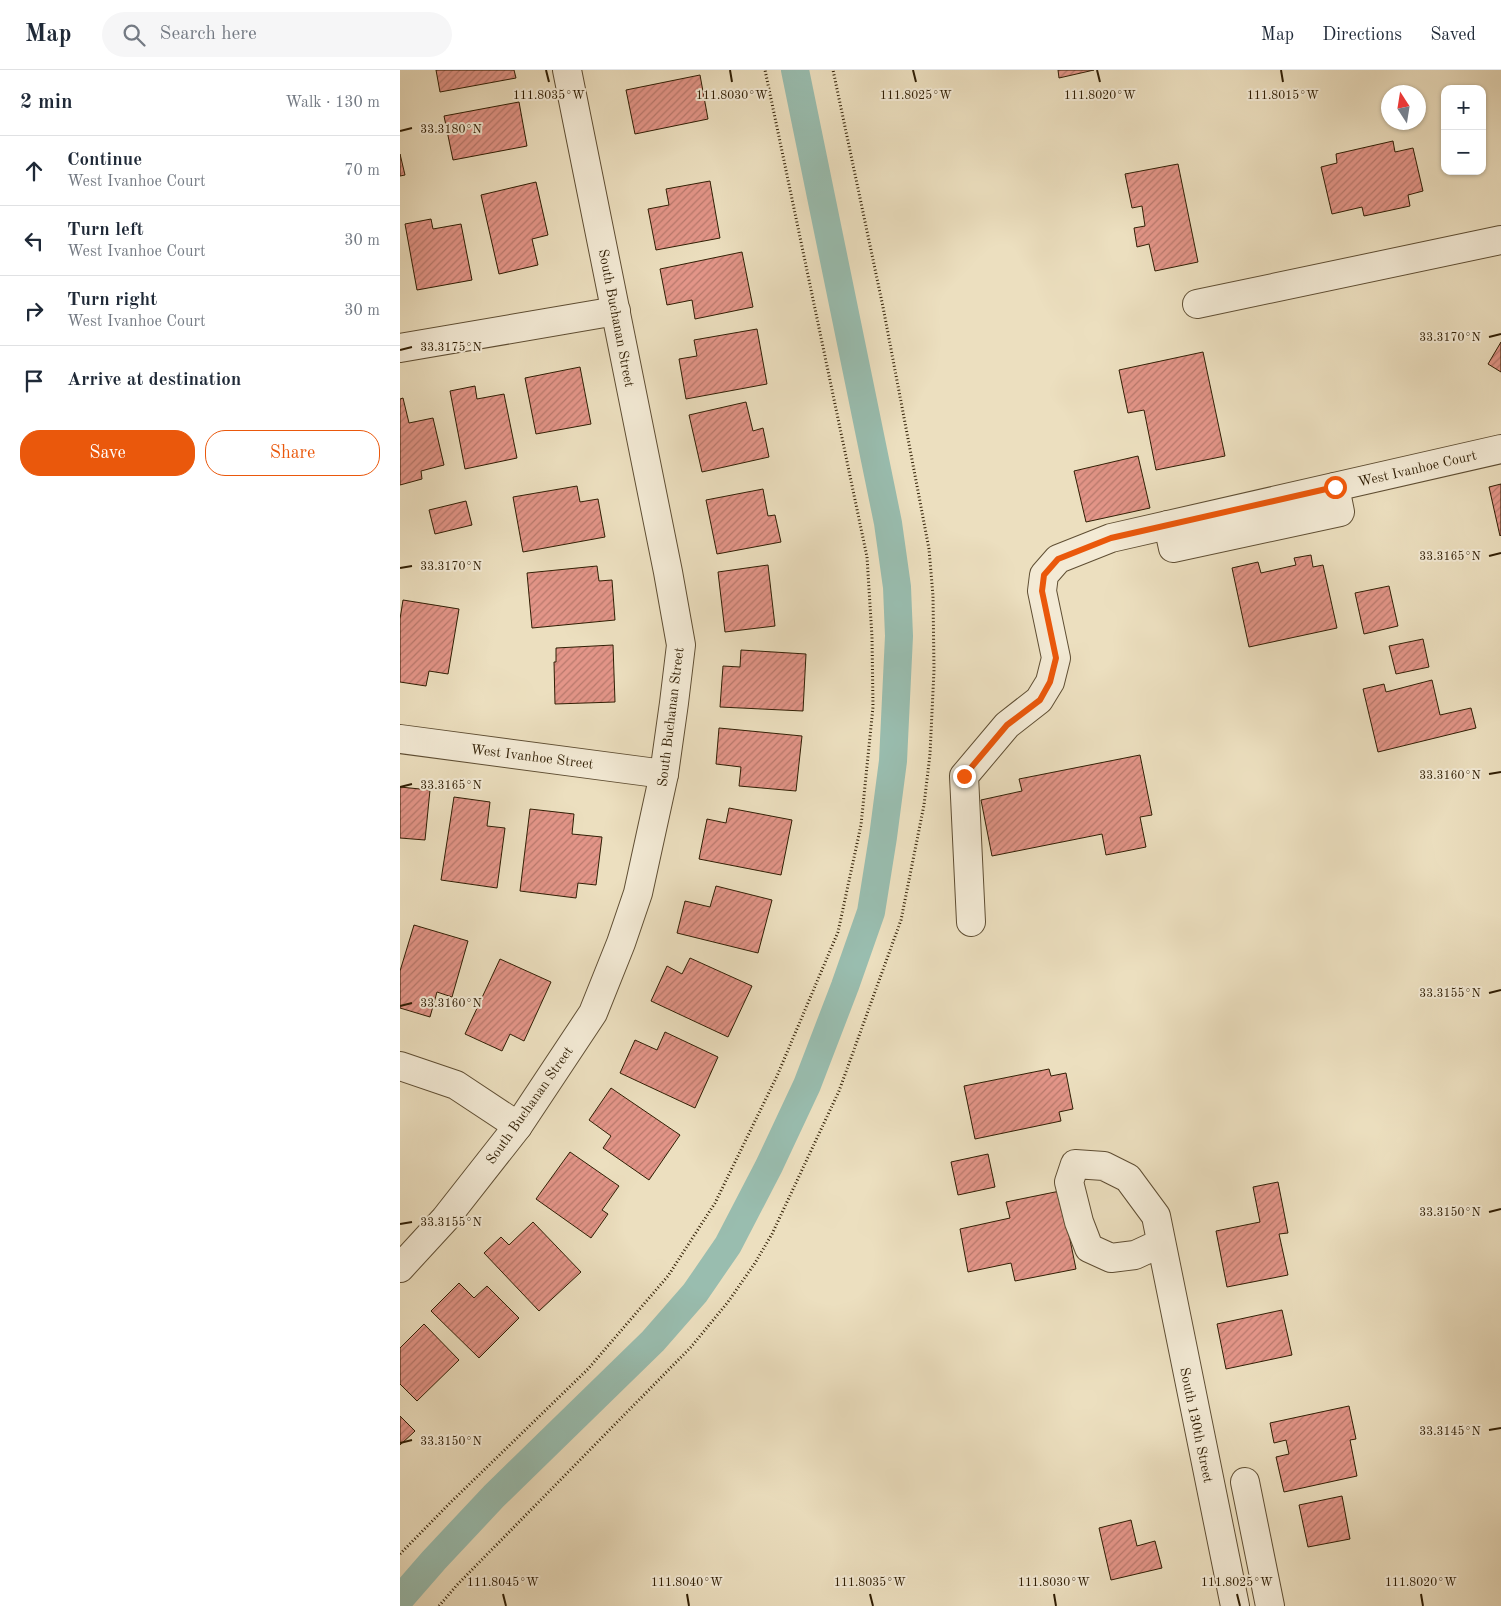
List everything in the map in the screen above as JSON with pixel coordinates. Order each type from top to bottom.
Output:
[{"type":"street","name":"South Buchanan Street","points":[[400,1268],[445,1219],[518,1126],[593,1013],[621,943],[638,893],[664,774],[681,645],[567,70]]},
{"type":"street","points":[[1197,304],[1501,240]]},
{"type":"street","points":[[400,348],[616,311]]},
{"type":"street","name":"West Ivanhoe Court","points":[[971,922],[964,776],[1007,725],[1040,700],[1050,682],[1056,658],[1042,591],[1044,575],[1058,559],[1111,538],[1501,449]]},
{"type":"street","name":"West Ivanhoe Street","points":[[400,739],[664,774]]},
{"type":"street","points":[[400,1066],[456,1085],[518,1126]]},
{"type":"street","name":"South 130th Street","points":[[1160,1243],[1235,1606]]},
{"type":"street","points":[[1245,1482],[1270,1606]]},
{"type":"path","points":[[400,1554],[588,1369],[668,1276],[715,1203],[777,1076],[838,932],[861,825],[873,707],[872,637],[867,557],[765,70]]},
{"type":"path","points":[[439,1606],[457,1585],[691,1348],[728,1302],[755,1262],[772,1234],[839,1091],[900,920],[924,805],[930,754],[934,670],[933,596],[929,549],[881,298],[833,70]]},
{"type":"building","points":[[436,70],[514,70],[516,78],[440,92]]},
{"type":"building","points":[[1058,70],[1094,70],[1059,78]]},
{"type":"building","points":[[700,75],[708,119],[635,134],[626,90]]},
{"type":"building","points":[[519,102],[527,146],[453,160],[444,116]]},
{"type":"building","points":[[1393,141],[1395,152],[1413,148],[1423,191],[1408,195],[1410,206],[1364,216],[1362,207],[1332,214],[1321,167],[1337,163],[1336,154]]},
{"type":"building","points":[[400,154],[405,175],[400,176]]},
{"type":"building","points":[[1178,164],[1198,262],[1155,271],[1149,244],[1137,247],[1134,228],[1145,226],[1142,206],[1132,208],[1125,174]]},
{"type":"building","points":[[710,181],[720,238],[656,250],[648,209],[669,205],[666,189]]},
{"type":"building","points":[[536,182],[548,235],[532,239],[538,265],[499,274],[481,195]]},
{"type":"building","points":[[431,219],[433,229],[461,224],[472,280],[417,290],[405,224]]},
{"type":"building","points":[[742,252],[753,307],[695,319],[692,300],[667,305],[660,269]]},
{"type":"building","points":[[757,329],[767,384],[686,399],[679,359],[697,356],[694,340]]},
{"type":"building","points":[[1501,342],[1501,372],[1488,364]]},
{"type":"building","points":[[1203,352],[1225,456],[1156,470],[1144,410],[1128,413],[1119,370]]},
{"type":"building","points":[[580,367],[591,424],[536,434],[525,378]]},
{"type":"building","points":[[475,386],[477,399],[504,394],[517,458],[465,469],[450,391]]},
{"type":"building","points":[[403,398],[409,423],[433,418],[444,465],[421,471],[422,479],[400,485],[400,399]]},
{"type":"building","points":[[746,402],[753,431],[763,428],[769,457],[702,472],[689,415]]},
{"type":"building","points":[[1138,456],[1150,508],[1086,522],[1074,471]]},
{"type":"building","points":[[1501,484],[1501,535],[1500,536],[1489,487]]},
{"type":"building","points":[[577,486],[580,502],[598,499],[605,537],[523,552],[513,497]]},
{"type":"building","points":[[763,489],[768,516],[775,515],[781,542],[717,554],[706,500]]},
{"type":"building","points":[[466,501],[472,525],[435,534],[429,510]]},
{"type":"building","points":[[1311,555],[1313,567],[1323,565],[1337,628],[1249,647],[1232,568],[1258,562],[1261,573],[1296,565],[1294,558]]},
{"type":"building","points":[[768,565],[775,626],[725,632],[718,572]]},
{"type":"building","points":[[597,566],[599,581],[612,580],[615,620],[532,628],[527,573]]},
{"type":"building","points":[[1389,586],[1398,626],[1364,634],[1355,593]]},
{"type":"building","points":[[403,600],[459,609],[448,674],[429,671],[426,686],[400,682],[400,619]]},
{"type":"building","points":[[1423,639],[1429,667],[1396,674],[1389,646]]},
{"type":"building","points":[[613,645],[615,702],[555,704],[554,662],[556,662],[556,648]]},
{"type":"building","points":[[741,650],[806,654],[803,711],[720,707],[723,666],[740,667]]},
{"type":"building","points":[[1432,680],[1440,715],[1471,708],[1476,728],[1378,752],[1363,689],[1384,684],[1386,692]]},
{"type":"building","points":[[719,728],[802,736],[796,791],[739,786],[741,767],[716,764]]},
{"type":"building","points":[[1140,755],[1152,815],[1140,817],[1146,847],[1106,855],[1102,834],[992,856],[981,800],[1022,791],[1019,779]]},
{"type":"building","points":[[400,787],[430,790],[425,840],[400,838]]},
{"type":"building","points":[[454,797],[490,802],[487,826],[505,828],[497,888],[441,880]]},
{"type":"building","points":[[729,808],[792,820],[781,875],[699,859],[707,819],[726,823]]},
{"type":"building","points":[[530,809],[574,814],[572,834],[602,837],[596,885],[578,883],[576,898],[520,891]]},
{"type":"building","points":[[716,886],[772,900],[758,953],[677,933],[685,901],[710,907]]},
{"type":"building","points":[[414,925],[468,941],[452,997],[437,992],[430,1017],[400,1008],[400,971]]},
{"type":"building","points":[[690,958],[752,986],[728,1037],[651,1001],[667,966],[682,974]]},
{"type":"building","points":[[500,959],[551,982],[524,1041],[510,1034],[502,1051],[465,1034]]},
{"type":"building","points":[[665,1032],[718,1057],[695,1108],[620,1073],[635,1040],[657,1050]]},
{"type":"building","points":[[1049,1069],[1051,1076],[1066,1073],[1073,1109],[1059,1112],[1061,1121],[975,1139],[964,1086]]},
{"type":"building","points":[[611,1088],[680,1135],[649,1180],[603,1148],[611,1136],[589,1120]]},
{"type":"building","points":[[570,1152],[619,1186],[602,1210],[608,1214],[591,1238],[536,1199]]},
{"type":"building","points":[[988,1154],[995,1187],[958,1195],[951,1162]]},
{"type":"building","points":[[1278,1182],[1288,1233],[1279,1234],[1288,1275],[1227,1287],[1216,1231],[1260,1222],[1253,1187]]},
{"type":"building","points":[[1060,1191],[1076,1269],[1015,1281],[1011,1263],[968,1272],[960,1229],[1010,1218],[1006,1202]]},
{"type":"building","points":[[533,1222],[581,1272],[539,1311],[484,1253],[501,1237],[509,1245]]},
{"type":"building","points":[[459,1283],[474,1298],[487,1286],[519,1318],[479,1358],[431,1311]]},
{"type":"building","points":[[1282,1310],[1292,1355],[1226,1369],[1217,1324]]},
{"type":"building","points":[[424,1324],[459,1360],[417,1401],[400,1384],[400,1348]]},
{"type":"building","points":[[1349,1406],[1356,1439],[1350,1440],[1357,1476],[1284,1492],[1276,1457],[1289,1454],[1286,1440],[1274,1443],[1270,1423]]},
{"type":"building","points":[[400,1416],[415,1431],[400,1445]]},
{"type":"building","points":[[1342,1496],[1350,1539],[1308,1547],[1299,1505]]},
{"type":"building","points":[[1131,1520],[1137,1546],[1155,1541],[1162,1568],[1111,1580],[1099,1528]]},
{"type":"waterway","points":[[400,1599],[494,1496],[653,1341],[695,1293],[728,1245],[769,1166],[807,1085],[871,912],[893,761],[899,636],[897,587],[888,523],[795,70]]},
{"type":"route","points":[[964,776],[1007,725],[1040,700],[1050,682],[1056,658],[1042,591],[1044,575],[1058,559],[1111,538],[1335,487]]}]
